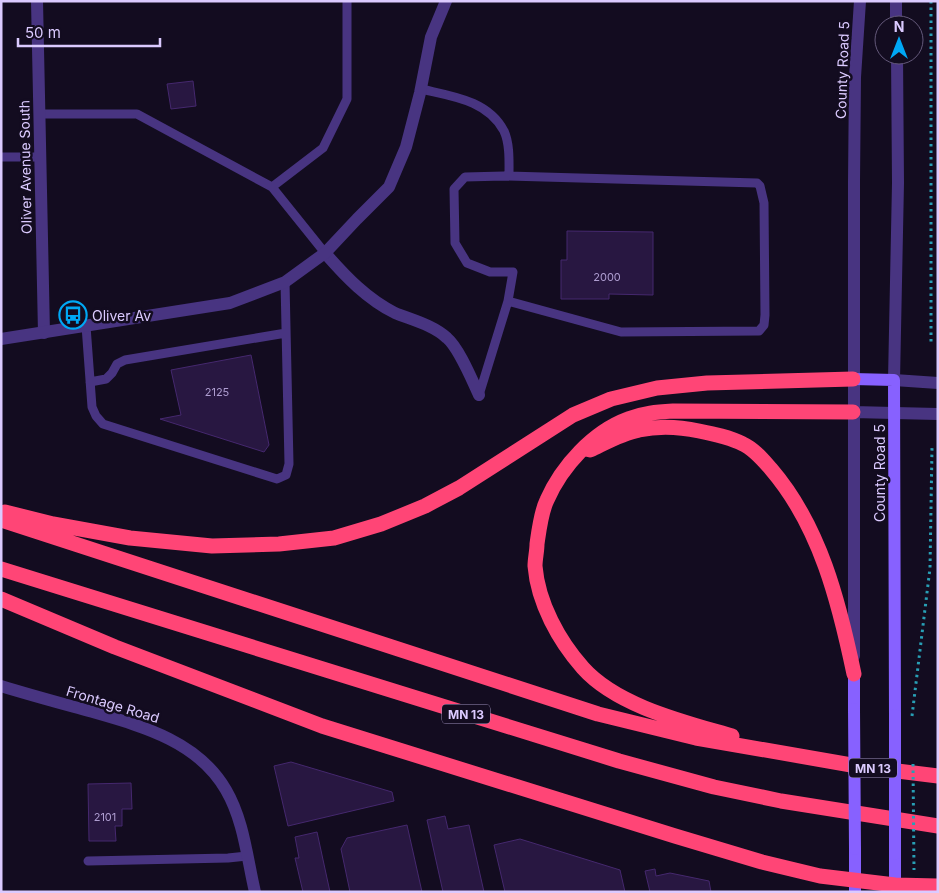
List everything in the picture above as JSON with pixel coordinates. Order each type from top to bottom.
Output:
[{"type":"highway","points":[[1,511],[53,524],[130,538],[212,546],[279,544],[334,538],[382,524],[425,506],[459,488],[572,415],[611,398],[657,388],[707,383],[853,379]]},
{"type":"highway","points":[[808,758],[658,713],[610,690],[583,668],[560,638],[542,597],[535,566],[539,532],[546,500],[562,474],[577,455],[608,429],[628,419],[650,412],[673,410],[853,412]]},
{"type":"highway","points":[[577,455],[638,430],[664,427],[716,434],[744,444],[762,459],[784,484],[803,514],[832,583],[854,674]]},
{"type":"highway","name":"MN 13","points":[[1,520],[598,714],[696,738],[857,766],[938,776]]},
{"type":"highway","name":"MN 13","points":[[1,569],[619,761],[714,787],[781,802],[938,826]]},
{"type":"highway","points":[[1,599],[115,647],[322,726],[762,862],[855,886],[895,888],[938,886]]},
{"type":"main road","points":[[853,379],[894,380]]},
{"type":"main road","name":"County Road 5","points":[[894,380],[895,888]]},
{"type":"main road","points":[[854,674],[855,886]]},
{"type":"street","name":"Oliver Avenue South","points":[[37,1],[44,333]]},
{"type":"street","points":[[1,339],[230,303],[285,282],[325,253],[389,187],[406,147],[432,37],[446,1]]},
{"type":"street","name":"County Road 5","points":[[854,674],[855,77],[860,1]]},
{"type":"street","points":[[896,1],[896,15]]},
{"type":"street","name":"County Road 5","points":[[894,380],[898,183],[897,65]]},
{"type":"street","points":[[325,253],[350,282],[371,298],[394,312],[427,326],[448,338],[468,368],[479,395]]},
{"type":"street","points":[[894,380],[938,383]]},
{"type":"street","points":[[853,412],[938,414]]},
{"type":"street","name":"Frontage Road","points":[[1,686],[143,726],[172,739],[194,754],[214,772],[226,791],[239,819],[255,892]]},
{"type":"lane","points":[[272,187],[323,148],[346,99],[347,1]]},
{"type":"lane","points":[[421,89],[472,101],[494,117],[504,132],[508,150],[509,176]]},
{"type":"lane","points":[[40,114],[137,114],[272,187],[325,253]]},
{"type":"lane","points":[[1,157],[40,157]]},
{"type":"lane","points":[[479,395],[508,301],[513,272],[490,272],[467,263],[455,243],[454,189],[465,177],[509,176],[757,183],[760,186],[764,203],[765,315],[764,326],[759,331],[621,332],[508,301]]},
{"type":"lane","points":[[86,326],[92,407],[102,424],[277,479],[286,475],[289,464],[285,282]]},
{"type":"lane","points":[[90,382],[106,379],[117,364],[125,360],[286,333]]},
{"type":"lane","points":[[88,861],[247,856]]},
{"type":"path","points":[[931,1],[931,345]]},
{"type":"path","points":[[912,718],[930,568],[932,448]]},
{"type":"path","points":[[912,756],[914,870]]},
{"type":"building","points":[[193,81],[196,106],[171,109],[167,84]]},
{"type":"building","points":[[567,231],[653,232],[653,295],[609,294],[609,299],[561,299],[561,260],[567,260]]},
{"type":"building","points":[[251,355],[269,445],[264,452],[160,419],[181,415],[171,370]]},
{"type":"building","points":[[291,762],[392,792],[394,801],[288,826],[274,766]]},
{"type":"building","points":[[131,783],[132,809],[122,809],[122,826],[115,826],[116,841],[89,841],[88,784]]},
{"type":"building","points":[[445,816],[448,829],[469,825],[484,892],[443,892],[427,820]]},
{"type":"building","points":[[407,825],[422,892],[350,892],[341,849],[347,838]]},
{"type":"building","points":[[317,832],[330,892],[303,892],[295,858],[299,858],[295,837]]},
{"type":"building","points":[[520,839],[620,870],[625,892],[505,892],[494,845]]},
{"type":"building","points":[[655,869],[656,876],[670,873],[709,881],[711,892],[650,892],[645,871]]},
{"type":"place","name":"Oliver Av","points":[[73,315]]}]
